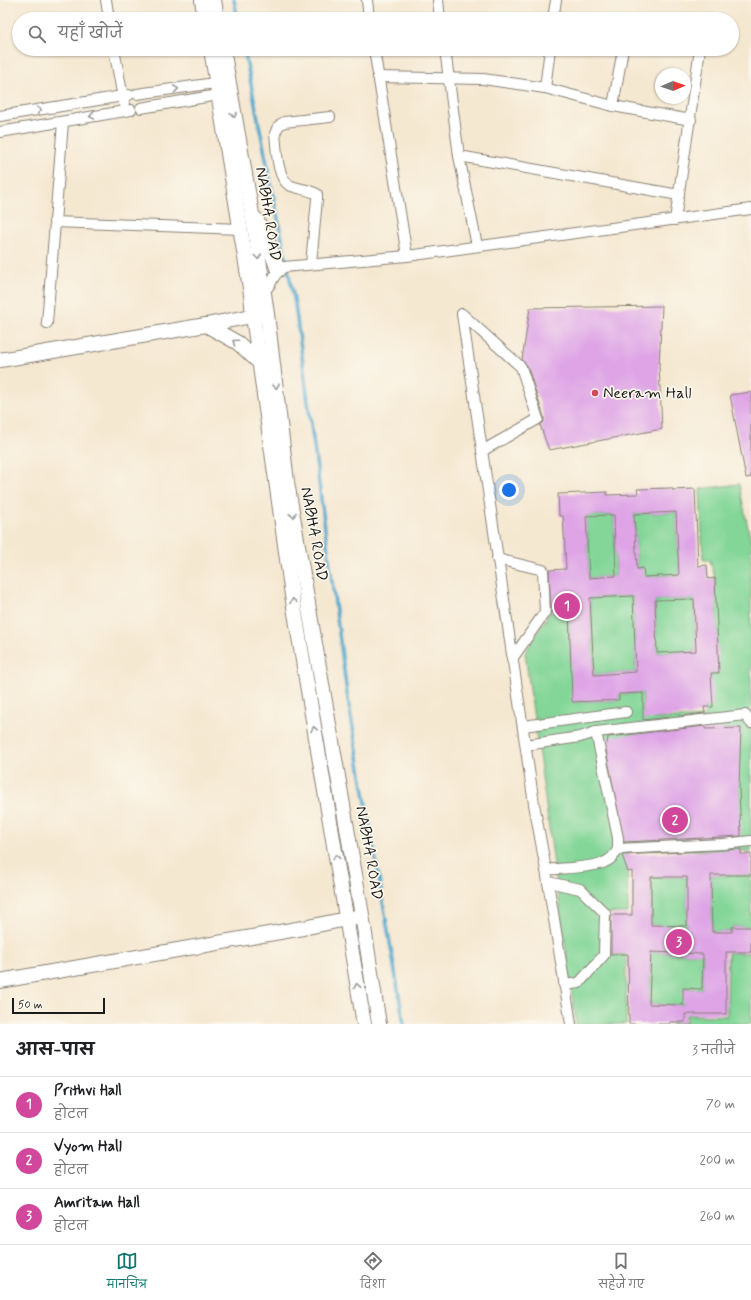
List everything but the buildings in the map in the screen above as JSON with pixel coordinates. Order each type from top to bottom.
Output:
[{"type":"main road","points":[[202,0],[204,12]]},
{"type":"main road","points":[[214,0],[216,12]]},
{"type":"main road","name":"NABHA ROAD","points":[[213,56],[223,88],[252,214],[257,292],[287,482],[294,562],[346,919],[364,1024]]},
{"type":"main road","name":"NABHA ROAD","points":[[222,56],[223,88],[241,229],[257,292]]},
{"type":"main road","points":[[252,214],[284,268]]},
{"type":"main road","points":[[0,360],[260,315]]},
{"type":"main road","name":"NABHA ROAD","points":[[260,315],[260,363],[294,562],[362,915],[379,1024]]},
{"type":"main road","points":[[206,325],[238,343],[260,363]]},
{"type":"main road","points":[[0,982],[362,915]]},
{"type":"street","points":[[106,0],[108,12]]},
{"type":"street","points":[[367,0],[369,12]]},
{"type":"street","points":[[438,0],[439,12]]},
{"type":"street","points":[[554,12],[556,0]]},
{"type":"street","points":[[116,56],[129,95],[132,110]]},
{"type":"street","points":[[375,56],[407,256]]},
{"type":"street","points":[[445,56],[459,156],[477,246]]},
{"type":"street","points":[[545,88],[549,56]]},
{"type":"street","points":[[613,106],[622,56]]},
{"type":"street","points":[[675,220],[680,195],[699,56]]},
{"type":"street","points":[[378,76],[483,80],[545,88],[613,106],[691,120]]},
{"type":"street","points":[[0,116],[129,95],[223,88]]},
{"type":"street","points":[[0,132],[132,110],[223,88]]},
{"type":"street","points":[[311,264],[317,194],[313,191],[290,185],[282,178],[279,170],[275,134],[276,128],[284,122],[330,117]]},
{"type":"street","points":[[47,323],[63,122]]},
{"type":"street","points":[[459,156],[680,195]]},
{"type":"street","points":[[257,292],[267,290],[271,284],[273,276],[284,268],[311,264],[407,256],[751,209]]},
{"type":"street","points":[[54,222],[241,229]]},
{"type":"street","points":[[482,451],[538,418],[521,367],[462,314],[497,560],[534,804],[571,1024]]},
{"type":"street","points":[[497,560],[543,570],[545,612],[512,659]]},
{"type":"street","points":[[523,726],[626,712]]},
{"type":"street","points":[[526,745],[580,737],[596,732],[745,715],[751,723]]},
{"type":"street","points":[[546,870],[605,863],[613,857],[618,849],[618,838],[596,732]]},
{"type":"street","points":[[618,849],[751,841]]},
{"type":"street","points":[[548,882],[580,889],[605,913],[604,955],[579,983],[564,985]]},
{"type":"green space","points":[[739,484],[751,543],[751,851],[633,849],[627,855],[628,913],[605,913],[605,955],[626,955],[626,1024],[576,1024],[525,653],[550,612],[569,611],[573,702],[619,700],[619,694],[643,693],[643,713],[653,712],[653,719],[705,717],[704,673],[718,673],[715,578],[710,560],[703,560],[700,489]]},
{"type":"green space","points":[[676,512],[679,575],[644,577],[643,568],[637,569],[634,514]]},
{"type":"green space","points":[[614,515],[616,576],[589,578],[586,516]]},
{"type":"green space","points":[[633,596],[636,672],[594,675],[590,598]]},
{"type":"green space","points":[[694,599],[696,651],[657,653],[655,600]]},
{"type":"green space","points":[[711,875],[751,875],[751,927],[732,927],[732,932],[712,932]]},
{"type":"green space","points":[[651,877],[687,877],[687,926],[651,925]]},
{"type":"green space","points":[[651,952],[703,954],[702,989],[684,988],[683,1005],[649,1004]]},
{"type":"green space","points":[[728,953],[751,953],[751,1024],[671,1024],[686,1023],[686,1015],[727,1016]]},
{"type":"waterway","points":[[234,0],[237,12]]},
{"type":"waterway","points":[[245,56],[295,304],[347,693],[404,1024]]},
{"type":"place","name":"Neeram Hall","points":[[595,393]]},
{"type":"place","name":"Prithvi Hall","points":[[567,606]]},
{"type":"place","name":"Vyom Hall","points":[[675,820]]},
{"type":"place","name":"Amritam Hall","points":[[679,942]]}]
